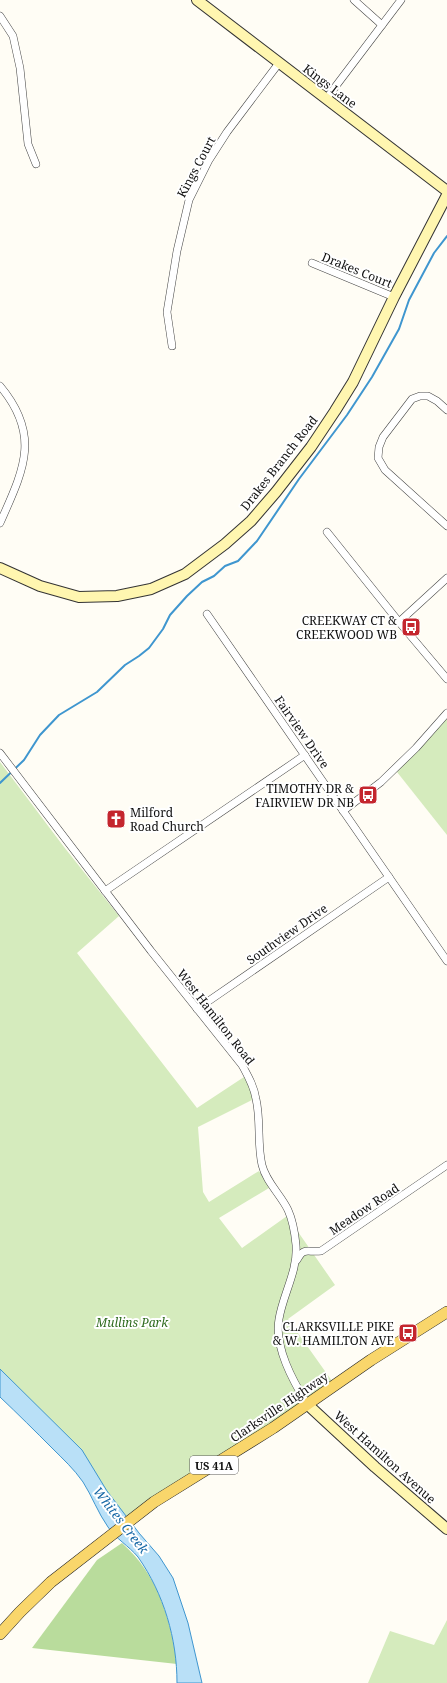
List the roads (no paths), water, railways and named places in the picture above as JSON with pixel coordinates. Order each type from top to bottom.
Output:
[{"type":"main road","name":"Clarksville Highway","points":[[0,1634],[40,1592],[154,1502],[273,1428],[377,1356],[447,1312]]},
{"type":"street","name":"Kings Lane","points":[[197,0],[447,191]]},
{"type":"street","points":[[354,0],[382,26]]},
{"type":"street","points":[[326,99],[401,0]]},
{"type":"street","points":[[0,16],[13,36],[20,68],[28,144],[36,164]]},
{"type":"street","name":"Kings Court","points":[[172,346],[167,312],[177,251],[189,200],[209,160],[279,63]]},
{"type":"street","name":"Drakes Branch Road","points":[[0,568],[40,586],[79,597],[117,596],[151,589],[185,574],[225,544],[250,521],[311,447],[353,382],[394,297],[447,195]]},
{"type":"street","name":"Drakes Court","points":[[312,264],[394,297]]},
{"type":"street","points":[[0,386],[16,407],[23,423],[26,442],[24,459],[18,480],[0,523]]},
{"type":"street","points":[[447,410],[437,401],[428,396],[420,396],[412,399],[384,437],[379,447],[378,458],[385,470],[447,526]]},
{"type":"street","points":[[327,532],[399,622],[447,678]]},
{"type":"street","points":[[399,622],[447,578]]},
{"type":"street","name":"Fairview Drive","points":[[207,614],[447,961]]},
{"type":"street","points":[[343,812],[382,782],[416,748],[447,713]]},
{"type":"street","name":"West Hamilton Road","points":[[0,753],[105,891],[242,1065],[251,1083],[256,1099],[262,1166],[271,1185],[288,1210],[294,1232],[296,1254],[295,1264],[279,1319],[278,1329],[283,1354],[307,1404]]},
{"type":"street","points":[[105,891],[305,755]]},
{"type":"street","name":"Southview Drive","points":[[197,1009],[389,877]]},
{"type":"street","name":"Meadow Road","points":[[295,1264],[300,1254],[304,1251],[321,1251],[447,1166]]},
{"type":"street","name":"West Hamilton Avenue","points":[[307,1404],[447,1530]]},
{"type":"water","name":"Whites Creek","points":[[0,1369],[82,1450],[107,1491],[139,1533],[159,1556],[173,1578],[188,1623],[202,1683],[177,1683],[175,1650],[172,1634],[162,1602],[147,1571],[131,1549],[108,1527],[86,1487],[76,1473],[0,1397]]},
{"type":"waterway","points":[[0,783],[24,760],[40,735],[59,715],[97,692],[125,665],[149,648],[163,629],[170,615],[187,596],[202,582],[214,576],[225,566],[238,561],[257,541],[299,479],[347,415],[372,377],[399,329],[409,300],[434,253],[447,236]]},
{"type":"place","name":"CREEKWAY CT & CREEKWOOD WB","points":[[411,627]]},
{"type":"place","name":"TIMOTHY DR & FAIRVIEW DR NB","points":[[368,795]]},
{"type":"place","name":"Milford Road Church","points":[[116,819]]},
{"type":"place","name":"CLARKSVILLE PIKE & W. HAMILTON AVE","points":[[408,1333]]},
{"type":"park label","name":"Mullins Park","points":[[132,1322]]}]
